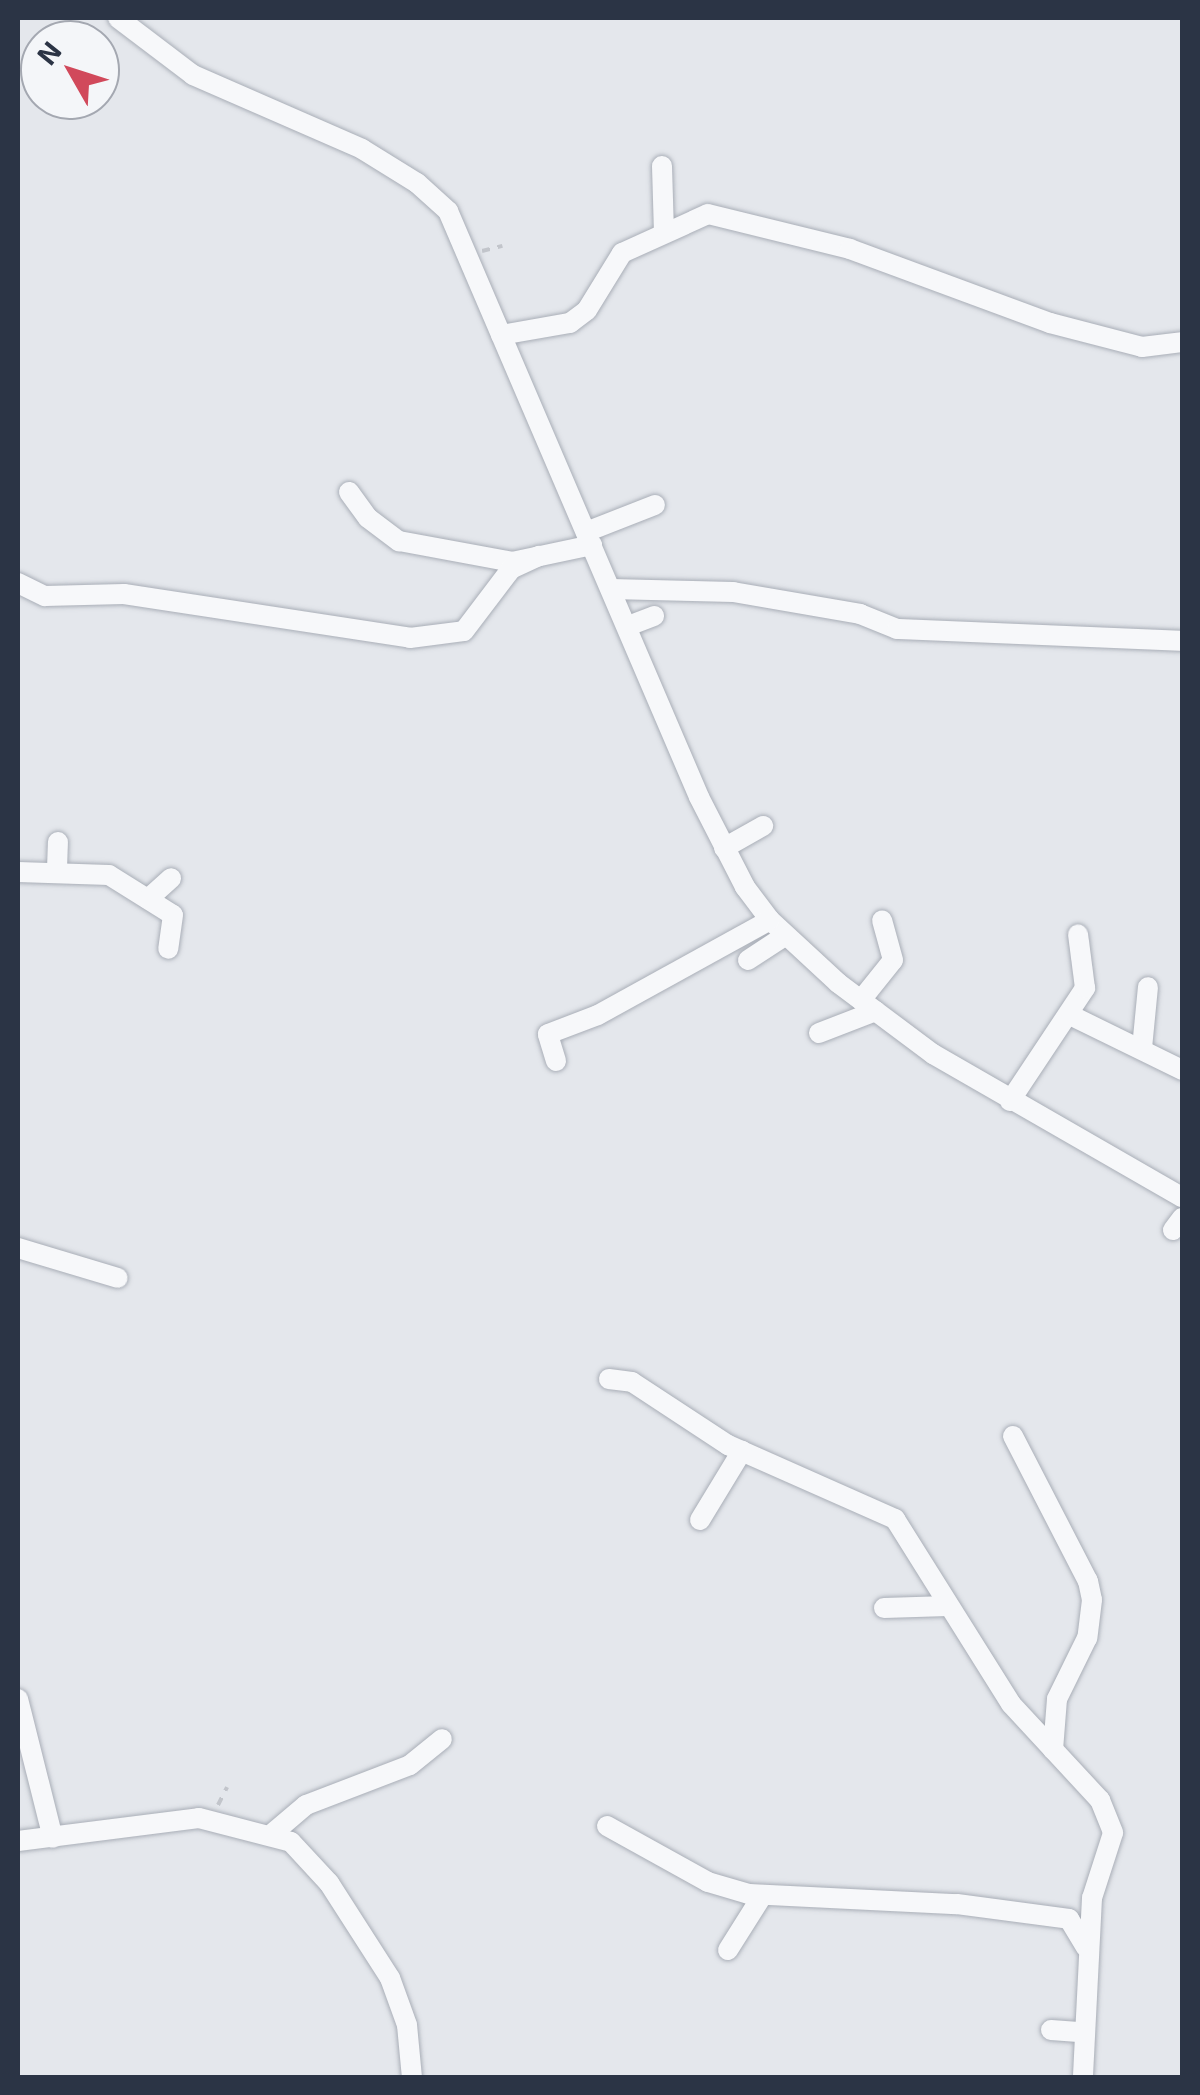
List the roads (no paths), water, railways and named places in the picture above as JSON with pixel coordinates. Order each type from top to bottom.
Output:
[{"type":"street","points":[[118,18],[193,75],[362,149],[417,183],[457,226],[724,848],[778,927],[868,1006],[1010,1101],[1182,1197]]},
{"type":"street","points":[[662,166],[664,233]]},
{"type":"street","points":[[501,335],[570,322],[586,310],[622,252],[723,214],[850,249],[1050,322],[1142,346],[1182,342]]},
{"type":"street","points":[[349,492],[368,518],[399,541],[484,559],[539,556]]},
{"type":"street","points":[[18,583],[45,596],[124,594],[410,638],[464,632],[511,569],[589,538],[655,504]]},
{"type":"street","points":[[612,589],[733,592],[860,614],[897,630],[1182,641]]},
{"type":"street","points":[[628,626],[654,616]]},
{"type":"street","points":[[724,848],[763,826]]},
{"type":"street","points":[[57,869],[58,842]]},
{"type":"street","points":[[18,872],[57,869],[109,875],[173,915],[168,949]]},
{"type":"street","points":[[148,900],[171,878]]},
{"type":"street","points":[[819,1034],[868,1006],[893,960],[882,920]]},
{"type":"street","points":[[748,960],[778,927]]},
{"type":"street","points":[[556,1061],[548,1034],[598,1015],[778,927]]},
{"type":"street","points":[[1010,1101],[1072,1016],[1086,978],[1078,934]]},
{"type":"street","points":[[1142,1048],[1148,987]]},
{"type":"street","points":[[1072,1016],[1182,1070]]},
{"type":"street","points":[[18,1248],[118,1278]]},
{"type":"street","points":[[609,1379],[632,1382],[742,1451],[895,1519],[1011,1704],[1100,1800],[1113,1833],[1092,1898],[1082,2032],[1083,2078]]},
{"type":"street","points":[[1013,1436],[1088,1581],[1092,1600],[1087,1638],[1057,1699],[1053,1750]]},
{"type":"street","points":[[700,1520],[742,1451]]},
{"type":"street","points":[[884,1608],[948,1606]]},
{"type":"street","points":[[18,1699],[53,1838]]},
{"type":"street","points":[[273,1833],[306,1805],[410,1765],[442,1739]]},
{"type":"street","points":[[18,1841],[200,1818],[273,1833],[319,1870],[390,1978],[407,2025],[412,2078]]},
{"type":"street","points":[[607,1826],[708,1882],[762,1896],[957,1904],[1068,1919],[1090,1958]]},
{"type":"street","points":[[728,1950],[762,1896]]},
{"type":"street","points":[[1051,2030],[1082,2032]]}]
